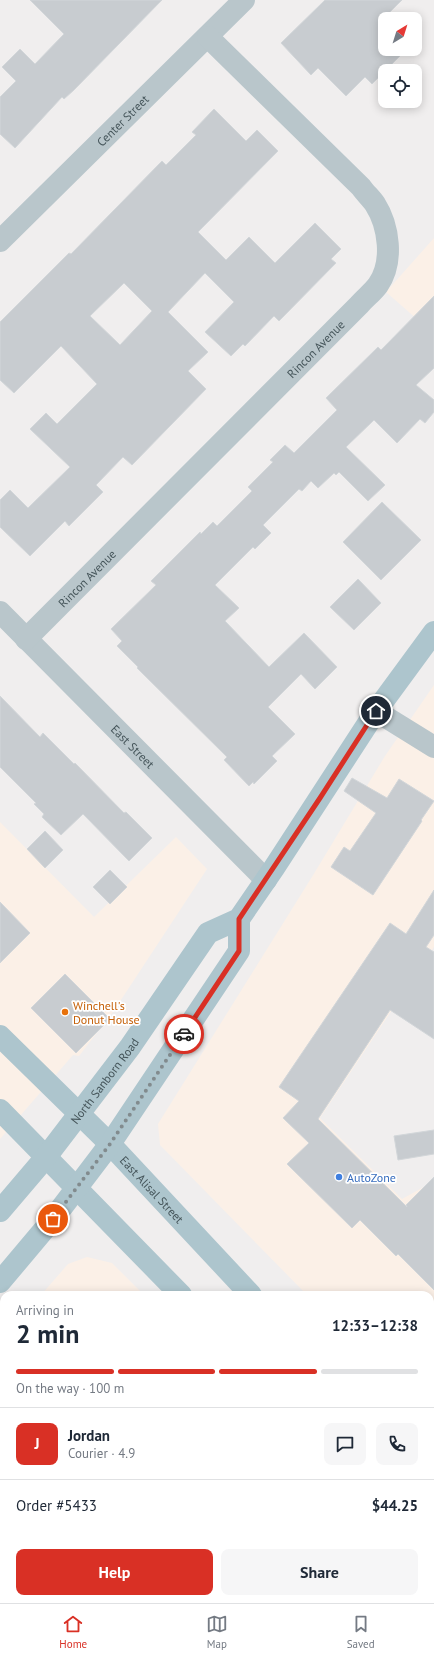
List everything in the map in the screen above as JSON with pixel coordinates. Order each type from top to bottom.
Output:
[{"type":"main road","points":[[0,1282],[77,1188],[110,1144],[239,951],[239,919],[376,711],[434,632]]},
{"type":"main road","name":"North Sanborn Road","points":[[0,1210],[46,1157],[130,1047],[208,933],[239,919]]},
{"type":"main road","name":"East Alisal Street","points":[[0,1036],[110,1144],[247,1291]]},
{"type":"main road","points":[[0,1110],[178,1291]]},
{"type":"street","name":"Center Street","points":[[0,241],[244,0]]},
{"type":"street","name":"Rincon Avenue","points":[[26,639],[359,305],[378,284],[385,269],[387,237],[382,219],[375,204],[361,188],[208,37]]},
{"type":"street","name":"East Street","points":[[0,612],[266,880]]},
{"type":"street","points":[[376,711],[434,747]]},
{"type":"shaded area","points":[[434,238],[434,334],[386,292]]},
{"type":"shaded area","points":[[434,685],[434,947],[320,1118],[402,1199],[429,1184],[434,1189],[434,1291],[303,1291],[160,1145],[158,1124],[315,872],[385,756]]},
{"type":"shaded area","points":[[0,822],[94,917],[176,837],[207,869],[113,1012],[79,1056],[73,1055],[0,1139]]},
{"type":"shaded area","points":[[87,1257],[112,1263],[140,1291],[44,1291],[68,1264]]},
{"type":"building","points":[[30,0],[162,0],[74,90],[64,99],[62,97],[15,148],[0,134],[0,97],[16,81],[2,67],[20,49],[35,64],[64,34]]},
{"type":"building","points":[[325,0],[402,0],[390,12],[378,12],[378,56],[400,56],[392,64],[378,64],[378,78],[372,84],[365,77],[346,96],[318,68],[311,75],[281,43]]},
{"type":"building","points":[[214,109],[246,141],[257,130],[278,151],[198,232],[226,260],[249,237],[275,263],[315,223],[341,249],[331,259],[336,263],[279,321],[274,316],[245,346],[243,344],[231,356],[205,332],[234,302],[205,273],[168,312],[208,352],[188,371],[206,389],[132,465],[123,457],[96,485],[103,492],[69,526],[65,521],[30,556],[0,527],[0,500],[10,490],[28,508],[70,467],[30,429],[46,413],[57,424],[97,384],[61,346],[14,393],[0,380],[0,322],[69,253],[71,254],[162,161],[166,165],[196,135],[192,132]],"holes":[[[124,283],[152,311],[120,345],[90,316]]]},
{"type":"building","points":[[434,296],[434,368],[416,385],[434,400],[434,412],[425,423],[420,419],[397,443],[374,420],[346,447],[385,485],[368,501],[339,472],[336,475],[334,473],[318,488],[311,481],[302,491],[299,489],[263,525],[271,533],[255,549],[253,547],[215,585],[239,608],[225,621],[269,667],[304,633],[337,667],[315,689],[301,674],[268,707],[295,734],[272,756],[277,761],[254,784],[253,782],[249,786],[224,760],[227,757],[137,668],[138,667],[117,646],[122,641],[111,629],[156,585],[151,581],[200,532],[201,534],[213,522],[217,526],[252,491],[248,487],[273,462],[270,460],[285,445],[294,453],[337,410],[326,398],[378,347],[381,350]]},
{"type":"building","points":[[382,502],[421,540],[381,580],[343,542]]},
{"type":"building","points":[[358,579],[381,603],[354,630],[330,607]]},
{"type":"building","points":[[0,696],[40,737],[43,733],[124,813],[126,812],[152,838],[129,861],[83,814],[61,835],[42,817],[44,814],[34,804],[36,803],[0,767]]},
{"type":"building","points":[[352,778],[387,798],[399,779],[434,801],[373,895],[331,867],[344,847],[350,851],[376,813],[344,791]]},
{"type":"building","points":[[45,831],[63,850],[45,868],[27,849]]},
{"type":"building","points":[[110,870],[127,887],[110,904],[93,887]]},
{"type":"building","points":[[434,890],[434,935],[426,947],[434,952],[434,1039],[390,1010],[318,1119],[407,1207],[406,1205],[434,1177],[434,1290],[398,1254],[396,1256],[360,1220],[352,1228],[287,1164],[309,1143],[283,1118],[299,1101],[279,1087],[390,923],[406,934]]},
{"type":"building","points":[[0,902],[30,933],[0,963]]},
{"type":"building","points":[[65,974],[110,1019],[76,1053],[31,1008]]},
{"type":"building","points":[[434,1130],[434,1154],[398,1160],[394,1136]]},
{"type":"way so far","points":[[53,1219],[110,1144],[184,1034]]},
{"type":"place","name":"Winchell's Donut House","points":[[65,1012]]},
{"type":"place","name":"AutoZone","points":[[339,1177]]},
{"type":"route","points":[[184,1034],[239,951],[239,919],[376,711]]}]
